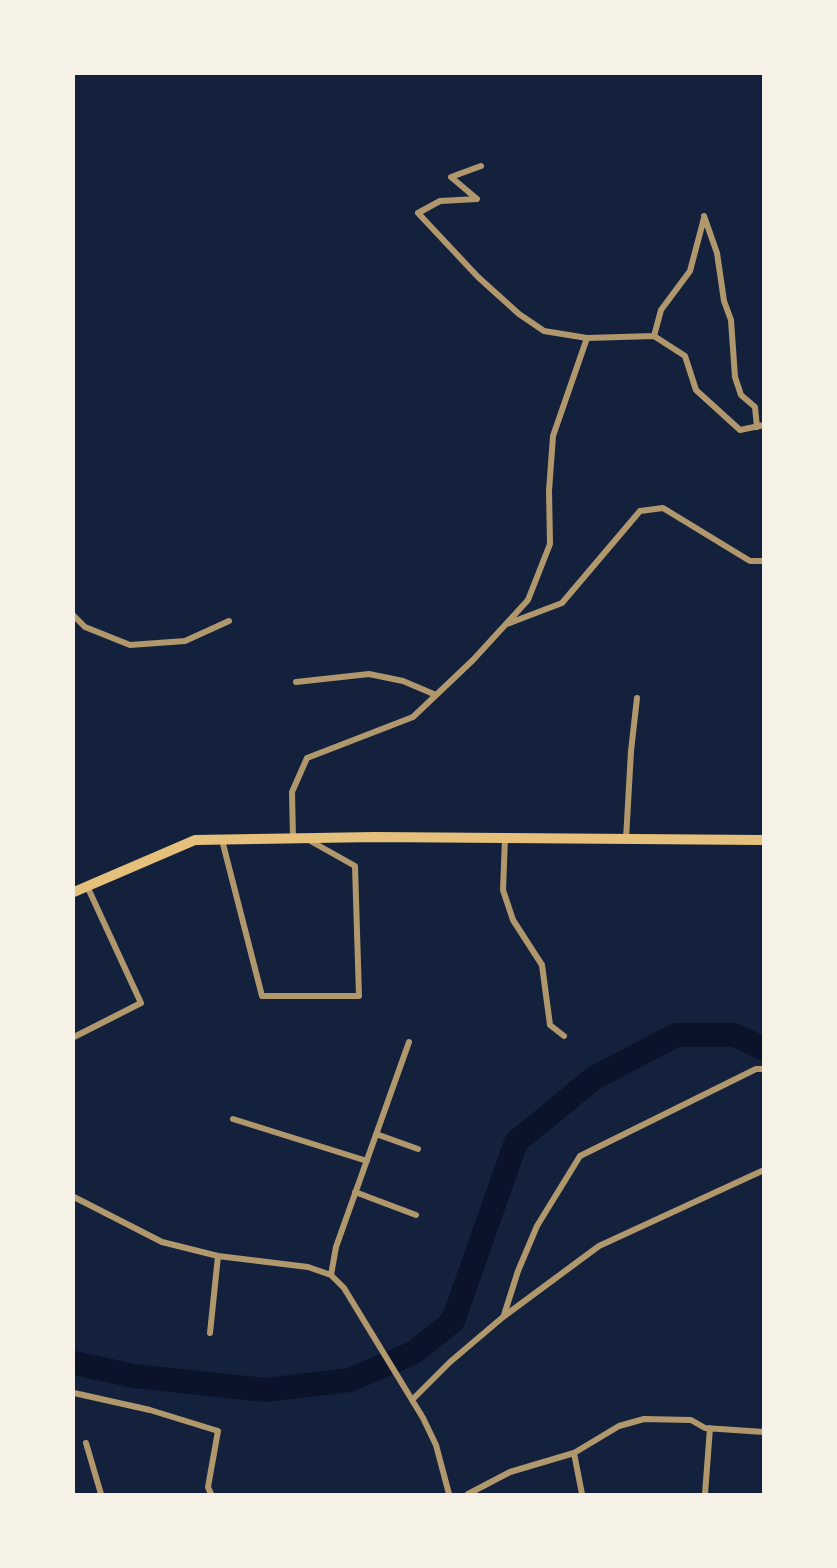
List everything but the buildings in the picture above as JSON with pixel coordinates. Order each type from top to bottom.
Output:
[{"type":"main road","points":[[74,892],[195,840],[764,840]]},
{"type":"street","points":[[481,166],[451,177],[477,199],[440,201],[418,213],[519,314],[544,331],[587,338],[654,336],[685,356],[696,390],[740,430],[760,426],[755,407],[741,395],[735,377],[731,320],[724,301],[717,253],[704,216],[690,271],[661,310],[654,336]]},
{"type":"street","points":[[293,838],[292,792],[307,758],[413,717],[528,600],[550,544],[549,491],[553,436],[587,338]]},
{"type":"street","points":[[505,625],[562,603],[640,510],[663,508],[750,561],[764,561]]},
{"type":"street","points":[[74,615],[85,626],[130,645],[185,640],[229,621]]},
{"type":"street","points":[[296,682],[369,674],[403,681],[436,695]]},
{"type":"street","points":[[626,839],[637,698]]},
{"type":"street","points":[[222,840],[262,996],[359,996],[355,866],[305,838]]},
{"type":"street","points":[[505,838],[503,890],[513,920],[542,965],[550,1025],[564,1036]]},
{"type":"street","points":[[74,1037],[141,1003],[87,886]]},
{"type":"street","points":[[331,1275],[336,1247],[409,1042]]},
{"type":"street","points":[[503,1317],[517,1270],[537,1226],[580,1156],[756,1069],[764,1069]]},
{"type":"street","points":[[233,1119],[367,1161]]},
{"type":"street","points":[[376,1134],[418,1149]]},
{"type":"street","points":[[412,1400],[450,1362],[503,1317],[599,1246],[764,1170]]},
{"type":"street","points":[[355,1192],[416,1214]]},
{"type":"street","points":[[74,1197],[162,1242],[218,1256],[308,1267],[331,1275],[344,1288],[412,1400],[436,1445],[449,1494]]},
{"type":"street","points":[[210,1333],[218,1256]]},
{"type":"street","points":[[74,1393],[150,1410],[218,1431],[208,1486],[211,1494]]},
{"type":"street","points":[[468,1494],[510,1472],[574,1452],[619,1426],[644,1419],[691,1419],[710,1428],[764,1432]]},
{"type":"street","points":[[705,1494],[710,1428]]},
{"type":"street","points":[[86,1443],[101,1494]]},
{"type":"street","points":[[574,1452],[582,1494]]},
{"type":"waterway","points":[[74,1363],[134,1376],[265,1390],[350,1380],[413,1353],[453,1321],[516,1142],[594,1078],[676,1035],[735,1035],[764,1049]]}]
